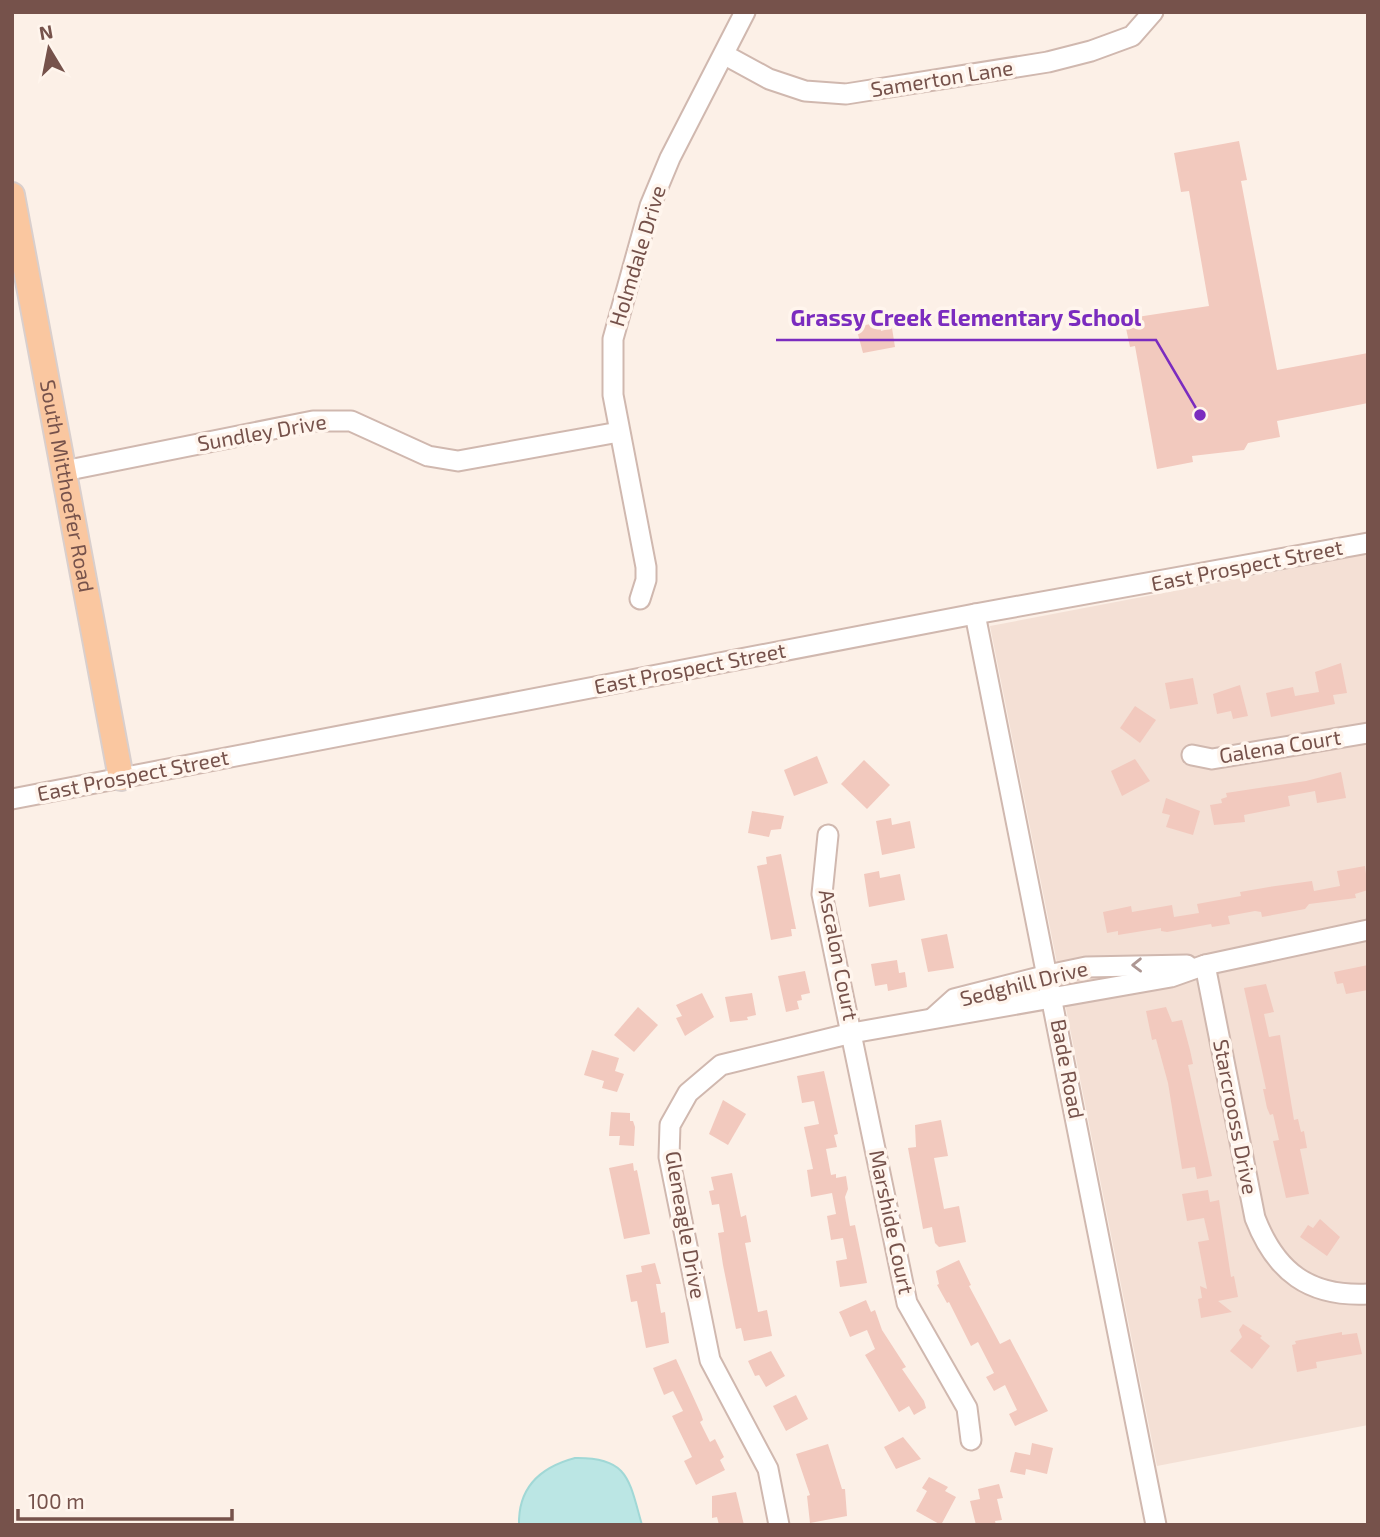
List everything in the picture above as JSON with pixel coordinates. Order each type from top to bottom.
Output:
[{"type":"main road","name":"South Mitthoefer Road","points":[[12,195],[121,778]]},
{"type":"street","name":"Holmdale Drive","points":[[640,599],[646,580],[646,566],[619,432],[611,366],[620,306],[650,206],[670,158],[745,12]]},
{"type":"street","name":"Samerton Lane","points":[[725,55],[769,79],[805,91],[846,94],[1048,62],[1080,54],[1132,36],[1153,12]]},
{"type":"street","name":"Sundley Drive","points":[[64,471],[313,421],[351,421],[428,456],[458,460],[619,432]]},
{"type":"street","name":"East Prospect Street","points":[[12,799],[975,614],[1368,543]]},
{"type":"street","name":"Bade Road","points":[[975,614],[1156,1525]]},
{"type":"street","name":"Galena Court","points":[[1192,755],[1212,759],[1368,733]]},
{"type":"street","name":"Ascalon Court","points":[[828,835],[822,894],[852,1033]]},
{"type":"street","name":"Sedghill Drive","points":[[852,1033],[1171,977],[1205,965],[1368,930]]},
{"type":"street","name":"Sedghill Drive","points":[[933,1018],[954,999],[1086,967],[1205,965]]},
{"type":"street","name":"Starcrooss Drive","points":[[1205,965],[1255,1218],[1266,1246],[1278,1264],[1320,1289],[1339,1295],[1368,1294]]},
{"type":"street","name":"Marshide Court","points":[[852,1033],[907,1303],[967,1408],[971,1440]]},
{"type":"street","name":"Gleneagle Drive","points":[[779,1525],[768,1469],[710,1360],[669,1157],[670,1125],[688,1093],[721,1065],[852,1033]]},
{"type":"shaded area","points":[[1368,554],[1368,1425],[1157,1466],[990,626]]},
{"type":"water","points":[[575,1458],[606,1462],[624,1474],[634,1495],[642,1525],[519,1525],[527,1489],[542,1473]]},
{"type":"building","points":[[1239,141],[1247,180],[1241,181],[1277,370],[1368,353],[1368,403],[1277,421],[1280,437],[1248,443],[1244,450],[1192,456],[1193,462],[1157,469],[1135,346],[1130,347],[1124,319],[1209,306],[1189,191],[1181,192],[1174,153]]},
{"type":"building","points":[[880,322],[881,331],[892,328],[895,347],[863,353],[856,327]]},
{"type":"building","points":[[1341,663],[1347,693],[1333,695],[1335,704],[1271,717],[1266,693],[1293,687],[1295,696],[1319,692],[1315,672]]},
{"type":"building","points":[[1193,678],[1198,704],[1170,709],[1165,683]]},
{"type":"building","points":[[1240,685],[1248,716],[1233,719],[1231,711],[1217,714],[1213,694]]},
{"type":"building","points":[[1135,706],[1156,720],[1140,743],[1120,728]]},
{"type":"building","points":[[817,756],[828,783],[794,796],[784,770]]},
{"type":"building","points":[[1135,759],[1150,781],[1122,796],[1111,771]]},
{"type":"building","points":[[864,760],[890,785],[867,809],[841,784]]},
{"type":"building","points":[[1341,772],[1346,798],[1317,803],[1315,791],[1288,796],[1290,806],[1244,815],[1245,822],[1214,825],[1210,805],[1222,803],[1221,799],[1227,797],[1226,793],[1306,781]]},
{"type":"building","points":[[1166,798],[1200,811],[1193,835],[1166,827],[1170,815],[1162,813]]},
{"type":"building","points":[[752,811],[784,816],[781,829],[771,830],[769,837],[748,833]]},
{"type":"building","points":[[891,818],[892,825],[910,821],[915,848],[882,855],[876,821]]},
{"type":"building","points":[[781,854],[796,929],[791,929],[792,936],[771,940],[757,866],[767,864],[766,857]]},
{"type":"building","points":[[1365,866],[1368,890],[1355,894],[1356,898],[1309,904],[1305,909],[1262,917],[1261,912],[1255,911],[1228,916],[1230,924],[1212,927],[1211,924],[1167,932],[1161,931],[1161,928],[1118,935],[1118,931],[1107,933],[1103,912],[1131,906],[1132,912],[1172,905],[1174,917],[1199,913],[1197,904],[1241,896],[1240,892],[1312,881],[1314,891],[1340,886],[1337,871]]},
{"type":"building","points":[[879,871],[880,878],[900,874],[905,900],[869,907],[864,874]]},
{"type":"building","points":[[947,934],[954,968],[928,972],[921,939]]},
{"type":"building","points":[[897,960],[899,973],[905,972],[907,987],[888,991],[887,984],[875,986],[871,964]]},
{"type":"building","points":[[1368,965],[1368,990],[1346,994],[1343,983],[1337,984],[1334,972]]},
{"type":"building","points":[[805,971],[810,993],[801,995],[802,1000],[797,1001],[799,1009],[786,1012],[778,976]]},
{"type":"building","points":[[1266,984],[1274,1012],[1264,1014],[1269,1037],[1280,1035],[1294,1120],[1298,1119],[1301,1132],[1304,1131],[1307,1148],[1300,1149],[1309,1194],[1286,1198],[1273,1141],[1279,1140],[1273,1114],[1270,1115],[1267,1108],[1263,1089],[1266,1089],[1244,988]]},
{"type":"building","points":[[702,993],[714,1017],[685,1036],[676,1018],[682,1016],[676,1005]]},
{"type":"building","points":[[752,993],[756,1015],[747,1017],[748,1020],[730,1022],[725,997]]},
{"type":"building","points":[[638,1007],[658,1025],[634,1052],[614,1035]]},
{"type":"building","points":[[1166,1007],[1172,1022],[1182,1020],[1193,1064],[1188,1065],[1212,1176],[1197,1179],[1195,1167],[1182,1169],[1168,1083],[1156,1039],[1152,1040],[1146,1011]]},
{"type":"building","points":[[592,1050],[619,1058],[615,1071],[624,1074],[617,1092],[602,1088],[604,1081],[584,1075]]},
{"type":"building","points":[[824,1071],[838,1134],[834,1135],[837,1147],[826,1149],[831,1175],[836,1174],[836,1178],[846,1176],[848,1189],[845,1197],[850,1226],[855,1225],[867,1283],[840,1287],[836,1261],[847,1259],[843,1238],[831,1240],[827,1216],[836,1214],[832,1193],[811,1197],[807,1170],[813,1169],[804,1127],[819,1124],[814,1101],[802,1103],[797,1076]]},
{"type":"building","points":[[723,1100],[746,1114],[728,1145],[709,1134]]},
{"type":"building","points":[[611,1112],[630,1113],[630,1121],[633,1121],[635,1127],[634,1146],[619,1145],[620,1136],[609,1136]]},
{"type":"building","points":[[941,1120],[948,1156],[934,1158],[944,1209],[959,1206],[966,1242],[939,1247],[935,1243],[932,1227],[923,1229],[908,1148],[916,1147],[915,1125]]},
{"type":"building","points":[[633,1163],[634,1171],[637,1170],[650,1234],[624,1239],[609,1168]]},
{"type":"building","points":[[732,1173],[741,1217],[746,1215],[751,1242],[745,1243],[758,1312],[767,1310],[772,1336],[744,1341],[741,1328],[736,1329],[723,1265],[718,1233],[724,1232],[719,1204],[712,1205],[709,1191],[714,1190],[711,1177]]},
{"type":"building","points":[[1208,1190],[1210,1202],[1219,1200],[1231,1277],[1234,1276],[1238,1297],[1218,1301],[1232,1312],[1201,1318],[1198,1299],[1202,1298],[1200,1286],[1207,1289],[1198,1242],[1209,1240],[1204,1218],[1187,1221],[1182,1194]]},
{"type":"building","points":[[1320,1219],[1340,1237],[1327,1256],[1300,1237],[1308,1225],[1313,1228]]},
{"type":"building","points":[[959,1260],[971,1285],[969,1286],[1000,1344],[1010,1339],[1048,1411],[1015,1426],[1009,1414],[1017,1410],[1005,1385],[994,1391],[986,1377],[994,1373],[978,1342],[971,1346],[949,1302],[947,1303],[937,1285],[936,1271]]},
{"type":"building","points":[[655,1263],[661,1284],[656,1284],[661,1313],[665,1312],[669,1343],[646,1348],[637,1301],[631,1302],[626,1275],[642,1272],[641,1266]]},
{"type":"building","points":[[866,1300],[871,1312],[875,1310],[882,1330],[906,1367],[902,1369],[924,1401],[926,1408],[914,1415],[909,1406],[899,1412],[865,1355],[875,1349],[867,1330],[850,1337],[839,1312]]},
{"type":"building","points":[[1243,1324],[1262,1336],[1260,1338],[1270,1346],[1252,1369],[1230,1351],[1242,1337],[1239,1330]]},
{"type":"building","points":[[1342,1332],[1342,1335],[1357,1333],[1362,1354],[1316,1362],[1317,1368],[1297,1372],[1292,1345],[1296,1344],[1295,1341]]},
{"type":"building","points":[[771,1351],[785,1376],[766,1387],[759,1375],[755,1376],[748,1361]]},
{"type":"building","points":[[676,1359],[701,1414],[703,1420],[700,1422],[710,1442],[715,1439],[724,1457],[720,1460],[725,1470],[696,1485],[684,1461],[692,1457],[672,1416],[683,1411],[673,1391],[664,1395],[653,1368]]},
{"type":"building","points":[[796,1395],[808,1419],[786,1431],[773,1406]]},
{"type":"building","points":[[903,1437],[921,1459],[896,1469],[884,1447]]},
{"type":"building","points":[[1032,1443],[1053,1448],[1047,1474],[1026,1469],[1025,1475],[1010,1472],[1015,1452],[1030,1455]]},
{"type":"building","points":[[828,1444],[842,1489],[845,1489],[847,1516],[810,1523],[807,1496],[810,1495],[796,1454]]},
{"type":"building","points":[[929,1477],[948,1487],[945,1491],[956,1497],[941,1525],[916,1511],[927,1491],[922,1488]]},
{"type":"building","points":[[999,1484],[1003,1498],[997,1499],[1002,1520],[995,1521],[996,1525],[976,1525],[970,1501],[980,1499],[978,1489]]},
{"type":"building","points":[[736,1492],[744,1525],[719,1525],[717,1517],[712,1518],[712,1496]]},
{"type":"place","name":"Grassy Creek Elementary School","points":[[1200,415]]}]
